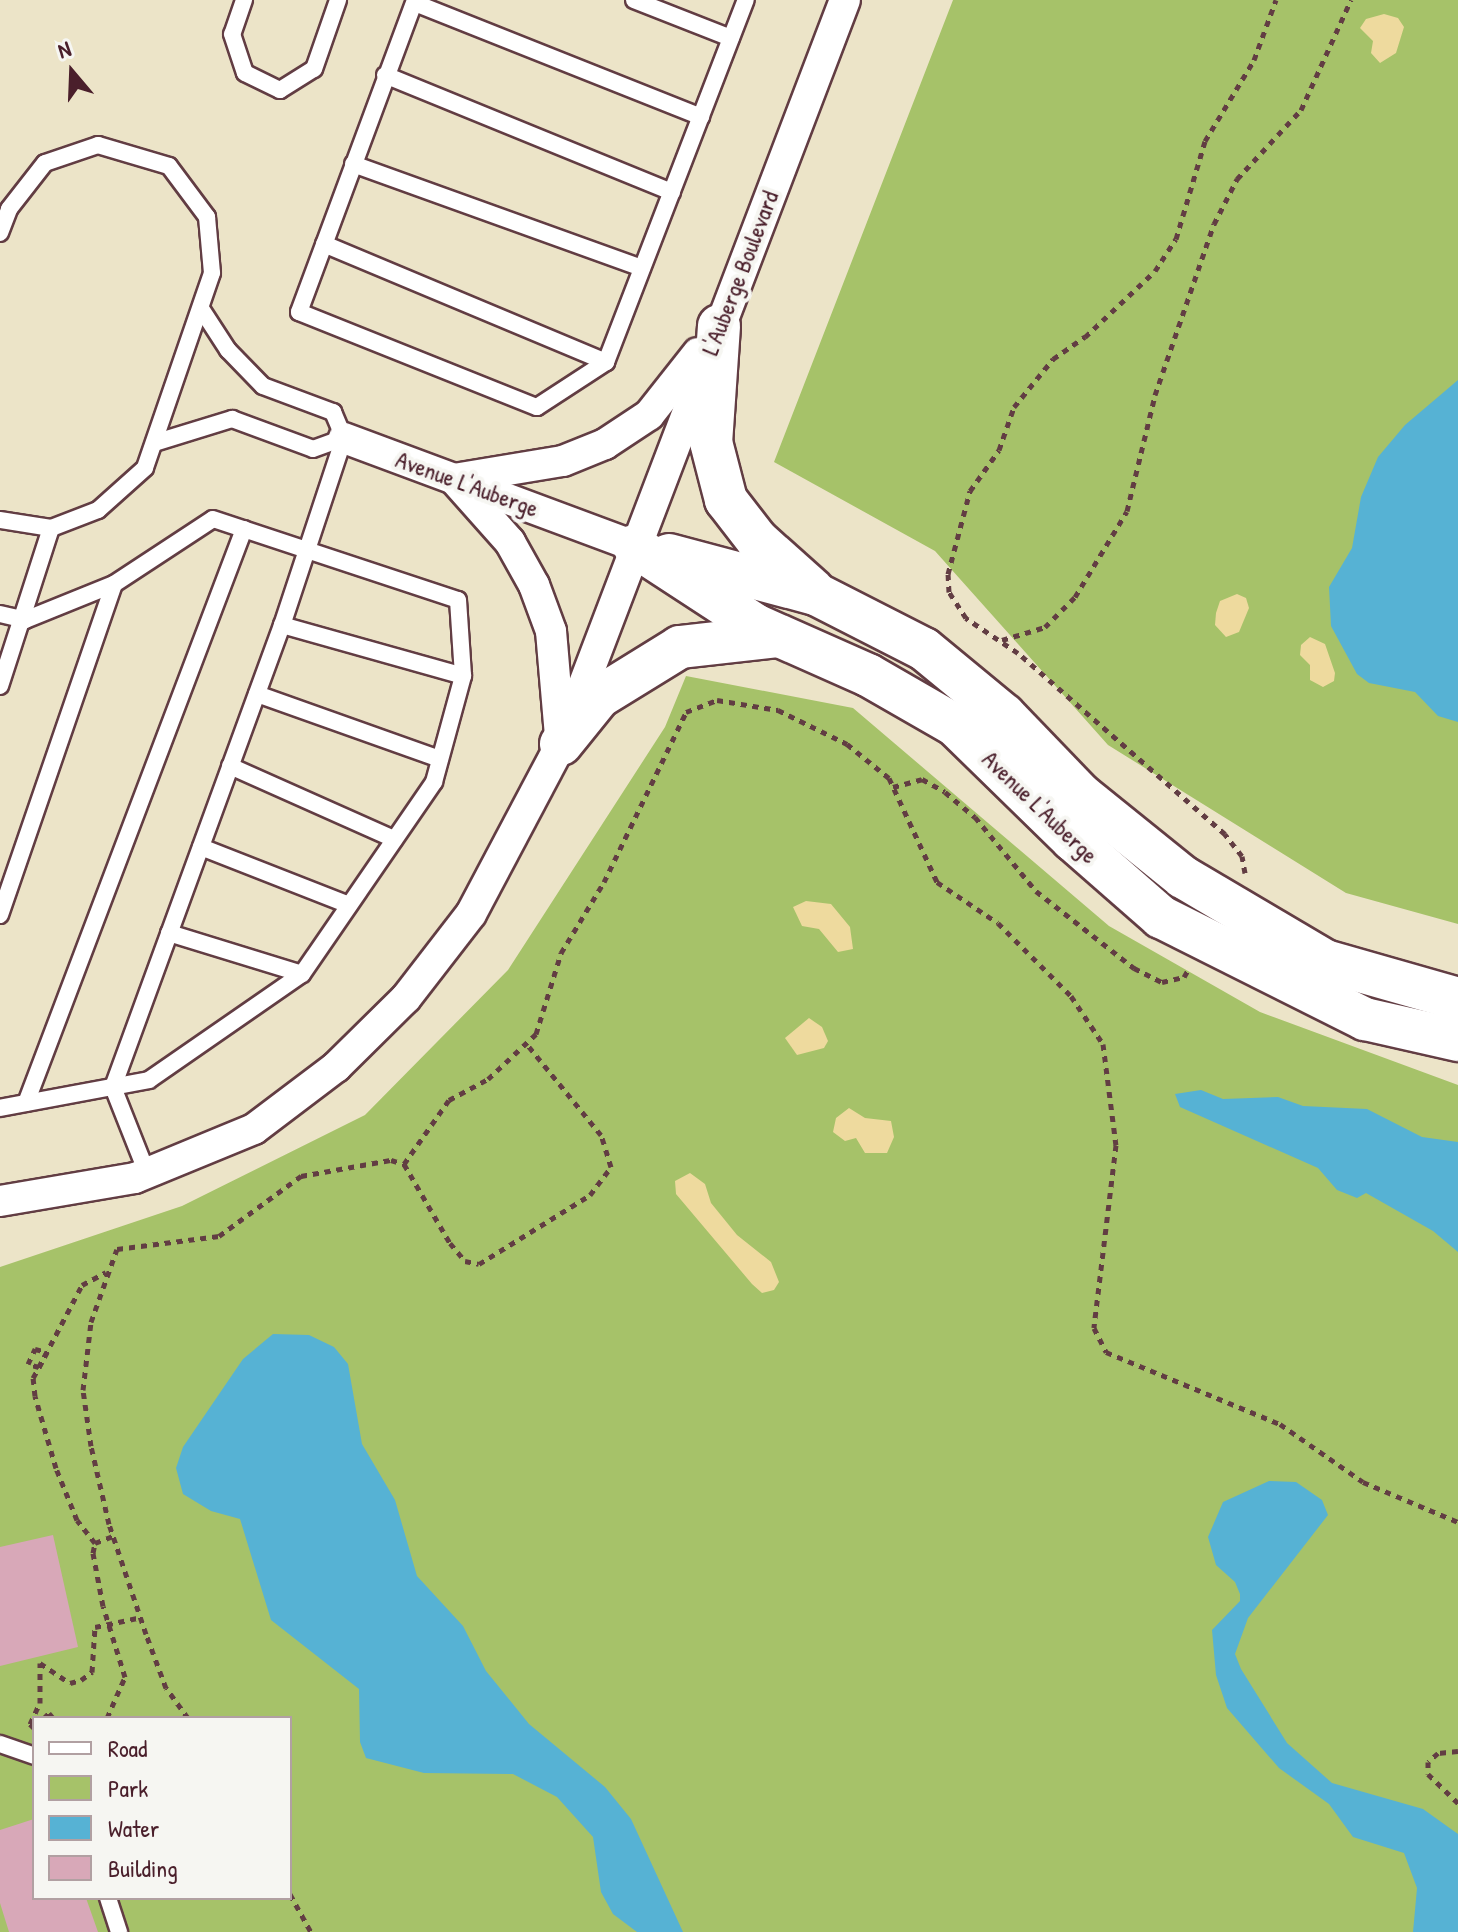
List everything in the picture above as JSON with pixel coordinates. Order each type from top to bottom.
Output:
[{"type":"street","name":"L'Auberge Boulevard","points":[[0,1201],[147,1173],[254,1129],[336,1067],[406,998],[471,914],[561,744],[634,546],[845,0]]},
{"type":"street","points":[[454,479],[563,461],[605,444],[649,415],[719,326]]},
{"type":"street","points":[[719,326],[711,442],[726,500],[757,540],[816,594]]},
{"type":"street","name":"Avenue L'Auberge","points":[[344,438],[634,546],[816,594],[924,649],[1004,715],[1080,794],[1183,877],[1325,961],[1458,999]]},
{"type":"street","points":[[454,479],[510,542],[534,585],[551,631],[561,744]]},
{"type":"street","name":"Avenue L'Auberge","points":[[634,546],[779,636],[868,675],[955,725],[1150,907],[1206,941],[1365,1019],[1458,1040]]},
{"type":"street","points":[[561,744],[599,697],[680,647],[779,636]]},
{"type":"lane","points":[[244,0],[232,34],[245,73],[280,90],[314,69],[338,0]]},
{"type":"lane","points":[[634,0],[731,38]]},
{"type":"lane","points":[[701,117],[415,1],[299,312],[537,407],[606,362],[642,268],[672,192],[701,117],[731,38],[746,0]]},
{"type":"lane","points":[[385,75],[672,192]]},
{"type":"lane","points":[[0,233],[9,209],[45,163],[98,145],[169,166],[207,217],[212,273],[202,310],[145,468],[98,510],[51,528],[0,520]]},
{"type":"lane","points":[[353,164],[642,268]]},
{"type":"lane","points":[[324,244],[606,362]]},
{"type":"lane","points":[[147,1173],[113,1087],[282,625],[344,438],[333,412],[263,386],[228,350],[202,310]]},
{"type":"lane","points":[[154,443],[232,419],[313,449],[344,438]]},
{"type":"lane","points":[[0,614],[25,620],[114,584],[213,519],[458,600],[463,676],[434,782],[302,974],[149,1080],[0,1108]]},
{"type":"lane","points":[[0,686],[25,620],[51,528]]},
{"type":"lane","points":[[26,1103],[244,529]]},
{"type":"lane","points":[[0,915],[114,584]]},
{"type":"lane","points":[[282,625],[463,676]]},
{"type":"lane","points":[[257,694],[440,759]]},
{"type":"lane","points":[[230,766],[394,839]]},
{"type":"lane","points":[[201,847],[349,905]]},
{"type":"lane","points":[[169,933],[302,974]]},
{"type":"lane","points":[[0,1744],[32,1755]]},
{"type":"lane","points":[[109,1900],[119,1932]]},
{"type":"path","points":[[1229,904],[1246,879],[1242,856],[1225,834],[998,640],[966,618],[949,592],[948,574],[970,491],[999,450],[1014,407],[1053,359],[1119,307],[1155,271],[1176,239],[1205,141],[1254,60],[1276,0]]},
{"type":"path","points":[[998,640],[1045,627],[1075,597],[1127,511],[1155,395],[1214,224],[1237,179],[1301,110],[1351,0]]},
{"type":"path","points":[[404,1164],[449,1100],[488,1079],[526,1043],[544,1014],[561,953],[604,882],[686,712],[717,700],[778,710],[847,744],[893,787],[937,882],[998,923],[1071,996],[1103,1044],[1116,1145],[1094,1328],[1106,1352],[1280,1424],[1363,1482],[1458,1522]]},
{"type":"path","points":[[893,787],[922,779],[945,792],[975,817],[1036,891],[1134,968],[1162,982],[1184,977],[1206,941]]},
{"type":"path","points":[[187,1716],[166,1688],[113,1536],[83,1390],[91,1322],[106,1272],[117,1249],[219,1236],[301,1176],[391,1160],[404,1164],[450,1243],[465,1261],[479,1264],[590,1195],[611,1167],[601,1135],[526,1043]]},
{"type":"path","points":[[106,1272],[82,1285],[33,1378],[35,1396],[56,1468],[77,1520],[95,1543],[108,1624],[125,1677],[108,1716]]},
{"type":"path","points":[[95,1543],[113,1536]]},
{"type":"path","points":[[34,1716],[40,1703],[40,1663],[54,1676],[70,1683],[81,1680],[92,1672],[95,1627],[120,1619],[133,1623],[142,1617]]},
{"type":"path","points":[[1458,1751],[1438,1753],[1428,1762],[1428,1774],[1458,1803]]},
{"type":"path","points":[[292,1898],[311,1932]]},
{"type":"green space","points":[[953,0],[1458,0],[1458,924],[1346,893],[1108,745],[935,551],[774,462]]},
{"type":"green space","points":[[686,676],[853,708],[1109,926],[1260,1012],[1458,1085],[1458,1932],[0,1932],[0,1267],[182,1206],[365,1115],[508,970],[665,727]]},
{"type":"sand","points":[[1384,14],[1398,18],[1404,27],[1396,53],[1380,63],[1371,53],[1373,41],[1360,28],[1366,19]]},
{"type":"sand","points":[[1237,594],[1246,598],[1249,608],[1239,632],[1226,637],[1215,625],[1216,613],[1220,601]]},
{"type":"sand","points":[[1310,637],[1325,644],[1335,673],[1334,681],[1323,687],[1310,680],[1310,665],[1300,655],[1301,645]]},
{"type":"sand","points":[[806,901],[831,904],[850,927],[853,949],[838,952],[819,929],[802,926],[793,907]]},
{"type":"sand","points":[[809,1018],[822,1027],[828,1041],[824,1048],[797,1055],[785,1038]]},
{"type":"sand","points":[[849,1108],[865,1118],[891,1121],[894,1137],[887,1153],[865,1153],[856,1138],[845,1141],[833,1132],[836,1118]]},
{"type":"sand","points":[[690,1173],[705,1184],[711,1203],[737,1235],[771,1262],[779,1282],[774,1290],[762,1293],[752,1284],[676,1194],[675,1181]]},
{"type":"water","points":[[1458,380],[1458,722],[1438,716],[1415,692],[1369,683],[1357,674],[1331,626],[1329,587],[1352,548],[1361,497],[1378,457],[1405,425]]},
{"type":"water","points":[[1201,1090],[1223,1099],[1278,1097],[1303,1106],[1367,1109],[1422,1137],[1458,1142],[1458,1252],[1433,1231],[1366,1193],[1357,1198],[1337,1190],[1318,1168],[1180,1107],[1175,1094]]},
{"type":"water","points":[[273,1334],[309,1335],[334,1347],[348,1364],[362,1444],[395,1500],[417,1576],[463,1626],[486,1671],[529,1724],[605,1787],[631,1819],[683,1932],[637,1932],[613,1914],[601,1892],[593,1837],[557,1797],[513,1774],[424,1773],[366,1758],[360,1742],[359,1689],[271,1620],[240,1519],[211,1511],[183,1494],[176,1468],[183,1447],[243,1359]]},
{"type":"water","points":[[1269,1481],[1296,1482],[1322,1500],[1328,1515],[1248,1618],[1235,1654],[1241,1669],[1287,1743],[1332,1783],[1423,1809],[1458,1834],[1458,1932],[1413,1932],[1417,1888],[1404,1853],[1353,1837],[1329,1804],[1279,1768],[1227,1708],[1216,1675],[1212,1630],[1240,1601],[1240,1594],[1235,1582],[1216,1565],[1208,1537],[1223,1502]]},
{"type":"building","points":[[53,1535],[78,1647],[0,1666],[0,1547]]},
{"type":"building","points":[[32,1820],[32,1900],[87,1900],[98,1932],[9,1932],[0,1903],[0,1830]]}]
